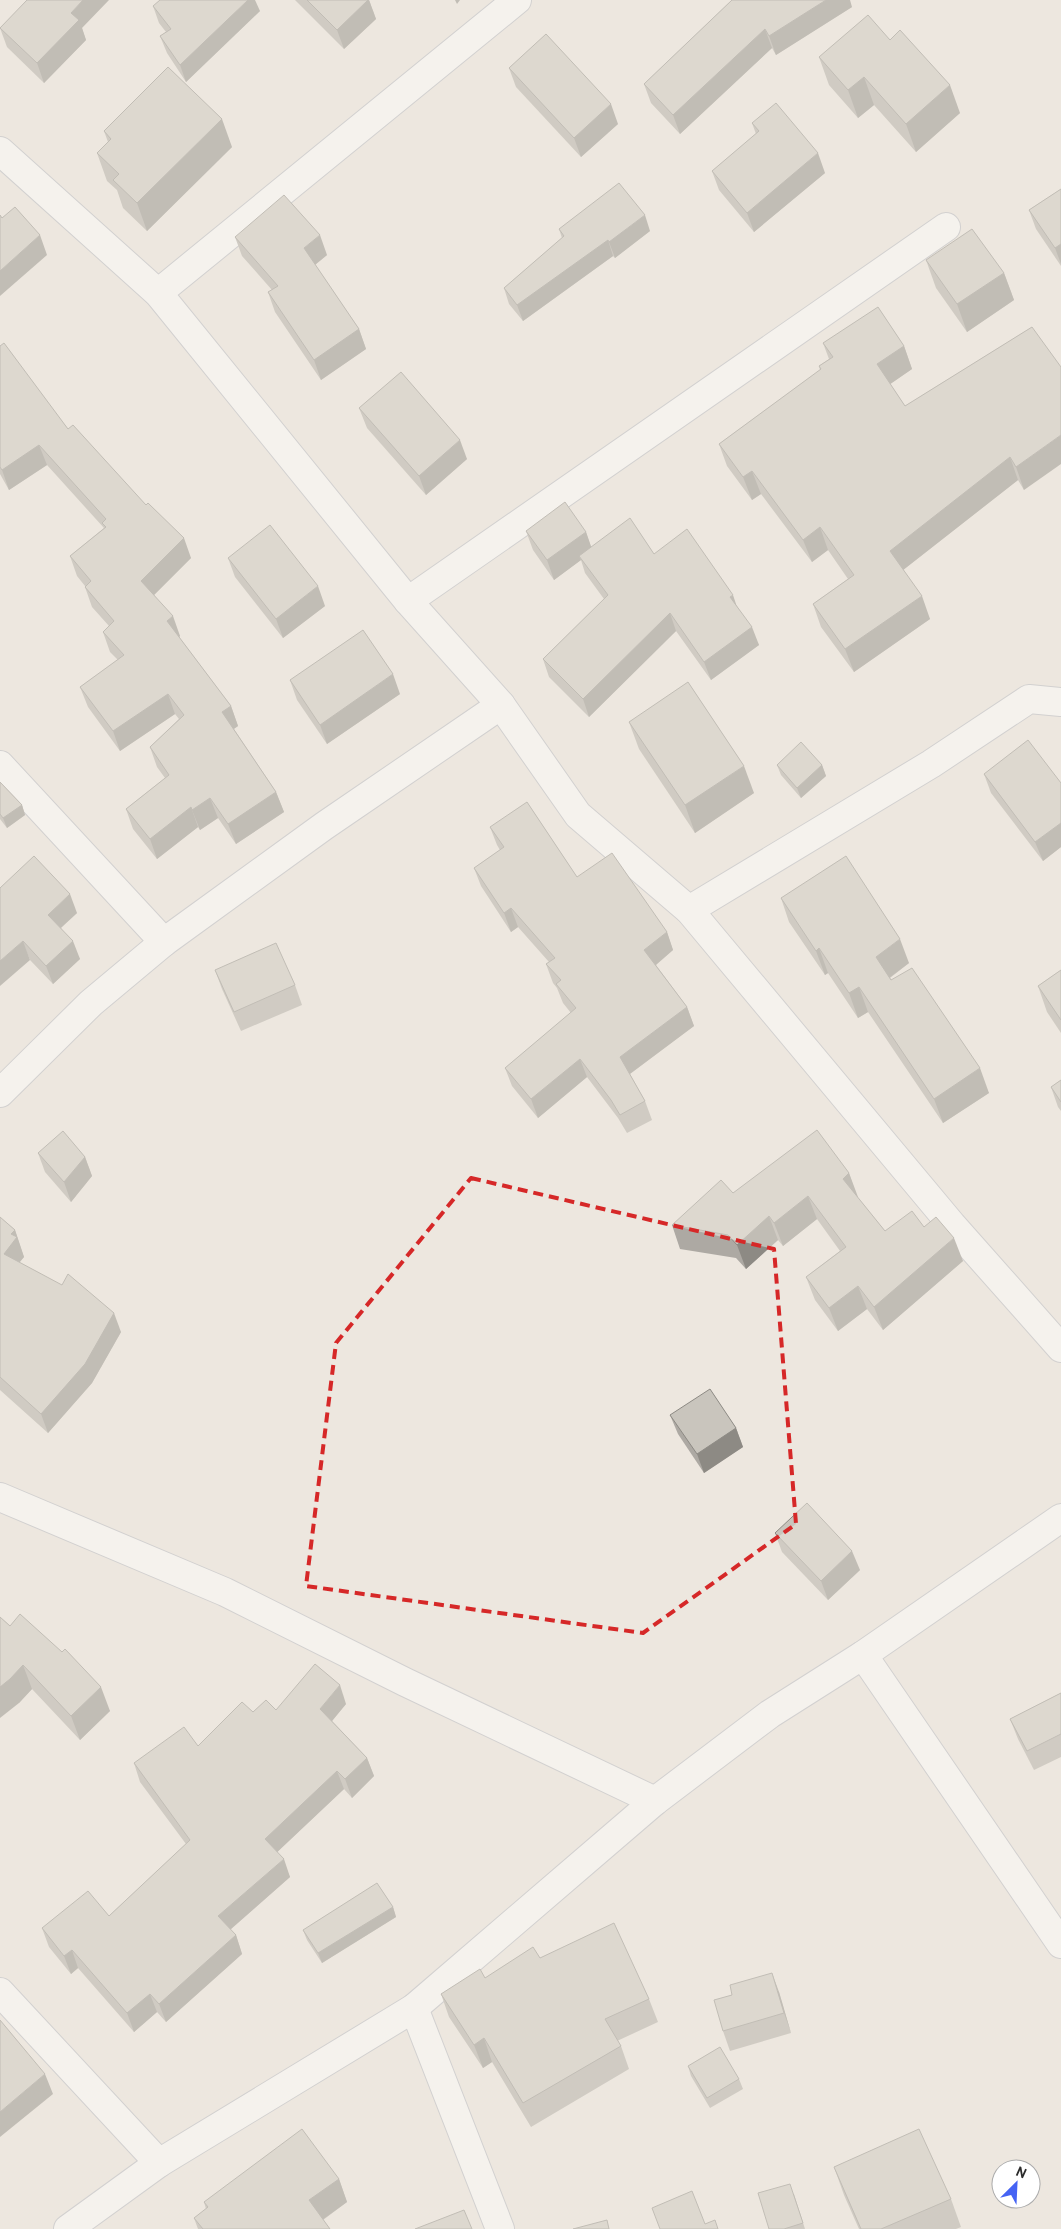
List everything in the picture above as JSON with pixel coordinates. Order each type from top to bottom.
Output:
[{"type":"street","points":[[158,293],[517,0]]},
{"type":"street","points":[[2,157],[158,293],[408,601],[501,704],[578,815],[690,910],[952,1226],[1061,1348]]},
{"type":"street","points":[[408,601],[946,226]]},
{"type":"street","points":[[690,910],[931,764],[1030,699],[1061,702]]},
{"type":"street","points":[[0,1093],[91,1003],[164,942],[324,826],[501,704]]},
{"type":"street","points":[[0,765],[164,942]]},
{"type":"street","points":[[0,1497],[225,1592],[405,1682],[655,1801]]},
{"type":"street","points":[[68,2229],[159,2163],[414,2008],[655,1801],[770,1714],[863,1655],[1061,1518]]},
{"type":"street","points":[[863,1655],[1061,1944]]},
{"type":"street","points":[[0,1992],[159,2163]]},
{"type":"street","points":[[414,2008],[500,2229]]},
{"type":"highlighted area","points":[[471,1178],[774,1249],[796,1524],[643,1633],[306,1586],[336,1343]]},
{"type":"building","points":[[27,0],[83,0],[71,13],[79,20],[37,63],[0,28]]},
{"type":"building","points":[[160,0],[248,0],[180,65],[160,36],[171,29],[153,6]]},
{"type":"building","points":[[307,0],[368,0],[337,30]]},
{"type":"building","points":[[732,0],[826,0],[769,36],[765,29],[673,115],[644,84]]},
{"type":"building","points":[[868,15],[890,40],[900,30],[950,85],[906,124],[864,77],[848,90],[819,57]]},
{"type":"building","points":[[546,34],[611,104],[574,138],[509,68]]},
{"type":"building","points":[[168,67],[222,119],[137,203],[113,180],[119,174],[97,153],[111,139],[104,131]]},
{"type":"building","points":[[776,103],[818,153],[747,213],[712,171],[759,131],[752,123]]},
{"type":"building","points":[[619,183],[645,215],[517,305],[504,288],[564,236],[559,229]]},
{"type":"building","points":[[1061,189],[1061,244],[1055,248],[1029,210]]},
{"type":"building","points":[[284,195],[320,235],[304,248],[359,329],[314,360],[268,292],[278,286],[235,237]]},
{"type":"building","points":[[15,207],[40,235],[0,271],[0,215],[2,218]]},
{"type":"building","points":[[972,229],[1004,273],[957,304],[926,260]]},
{"type":"building","points":[[878,307],[904,346],[877,364],[905,406],[1032,327],[1061,367],[1061,435],[1016,467],[1010,457],[890,551],[922,596],[845,649],[813,604],[854,575],[820,527],[803,540],[752,471],[743,477],[719,444],[821,369],[819,366],[833,357],[823,343]]},
{"type":"building","points":[[4,343],[68,429],[73,425],[146,505],[148,503],[184,538],[141,581],[173,616],[167,621],[231,706],[222,712],[276,792],[228,824],[210,798],[192,810],[191,807],[150,839],[126,809],[169,775],[150,747],[184,715],[168,694],[113,731],[80,687],[124,655],[103,632],[114,621],[85,587],[91,581],[70,556],[106,527],[102,523],[106,519],[39,445],[2,470],[0,467],[0,346]]},
{"type":"building","points":[[401,372],[460,440],[419,476],[359,408]]},
{"type":"building","points":[[565,502],[586,532],[547,560],[526,531]]},
{"type":"building","points":[[630,518],[654,554],[687,529],[733,595],[730,597],[752,627],[704,662],[670,613],[583,699],[543,659],[608,595],[579,556]]},
{"type":"building","points":[[270,525],[318,586],[276,619],[228,558]]},
{"type":"building","points":[[363,630],[393,674],[320,725],[290,680]]},
{"type":"building","points":[[688,682],[744,766],[685,805],[629,722]]},
{"type":"building","points":[[1028,740],[1061,783],[1061,823],[1035,842],[984,774]]},
{"type":"building","points":[[801,742],[822,765],[797,788],[777,765]]},
{"type":"building","points":[[0,782],[22,805],[3,818],[0,814]]},
{"type":"building","points":[[527,802],[577,877],[612,853],[667,932],[644,950],[687,1007],[620,1057],[645,1101],[620,1115],[580,1059],[531,1099],[505,1068],[576,1008],[556,984],[561,980],[546,964],[555,958],[511,908],[504,913],[474,868],[504,847],[490,827]]},
{"type":"building","points":[[34,856],[70,894],[48,915],[73,941],[46,966],[23,941],[0,961],[0,888]]},
{"type":"building","points":[[846,856],[900,939],[876,957],[891,980],[912,968],[980,1068],[934,1099],[859,987],[849,993],[819,948],[816,951],[781,898]]},
{"type":"building","points":[[276,943],[295,985],[234,1012],[215,970]]},
{"type":"building","points":[[1061,970],[1061,1020],[1038,986]]},
{"type":"building","points":[[1061,1080],[1061,1102],[1051,1087]]},
{"type":"building","points":[[817,1130],[849,1173],[843,1179],[885,1231],[912,1211],[924,1227],[936,1217],[954,1238],[874,1307],[858,1286],[829,1308],[806,1277],[846,1247],[808,1196],[774,1223],[769,1216],[737,1245],[728,1235],[672,1225],[721,1180],[733,1193]]},
{"type":"building","points":[[63,1131],[85,1157],[64,1182],[38,1153]]},
{"type":"building","points":[[0,1217],[15,1230],[11,1234],[17,1237],[4,1254],[62,1285],[68,1274],[114,1313],[85,1364],[41,1414],[0,1377]]},
{"type":"building","points":[[710,1389],[736,1428],[697,1454],[670,1415]]},
{"type":"building","points":[[807,1503],[852,1551],[821,1581],[775,1533]]},
{"type":"building","points":[[20,1614],[62,1652],[65,1649],[101,1687],[71,1716],[23,1665],[0,1687],[0,1617],[10,1626]]},
{"type":"building","points":[[315,1664],[340,1685],[320,1709],[367,1758],[345,1779],[337,1771],[265,1839],[284,1859],[218,1916],[236,1935],[159,2004],[150,1994],[127,2013],[72,1950],[64,1956],[42,1928],[88,1891],[109,1916],[190,1840],[134,1763],[184,1727],[198,1746],[242,1702],[253,1712],[266,1700],[276,1710]]},
{"type":"building","points":[[1061,1693],[1061,1734],[1027,1751],[1010,1719]]},
{"type":"building","points":[[377,1883],[393,1907],[318,1953],[303,1930]]},
{"type":"building","points":[[614,1923],[649,1999],[605,2019],[621,2046],[523,2103],[484,2038],[474,2045],[441,1994],[480,1969],[485,1978],[533,1947],[540,1958]]},
{"type":"building","points":[[772,1973],[784,2013],[723,2031],[714,2000],[732,1995],[730,1985]]},
{"type":"building","points":[[0,2020],[45,2074],[0,2112]]},
{"type":"building","points":[[720,2047],[739,2079],[707,2098],[688,2066]]},
{"type":"building","points":[[302,2129],[339,2179],[309,2200],[330,2229],[203,2229],[194,2218],[208,2207],[204,2202]]},
{"type":"building","points":[[919,2129],[951,2199],[881,2229],[861,2229],[834,2167]]},
{"type":"building","points":[[790,2184],[803,2223],[784,2229],[769,2229],[758,2193]]},
{"type":"building","points":[[692,2191],[705,2224],[715,2220],[718,2229],[660,2229],[652,2208]]},
{"type":"building","points":[[464,2210],[472,2229],[415,2229]]},
{"type":"building","points":[[607,2220],[609,2229],[573,2229]]}]
